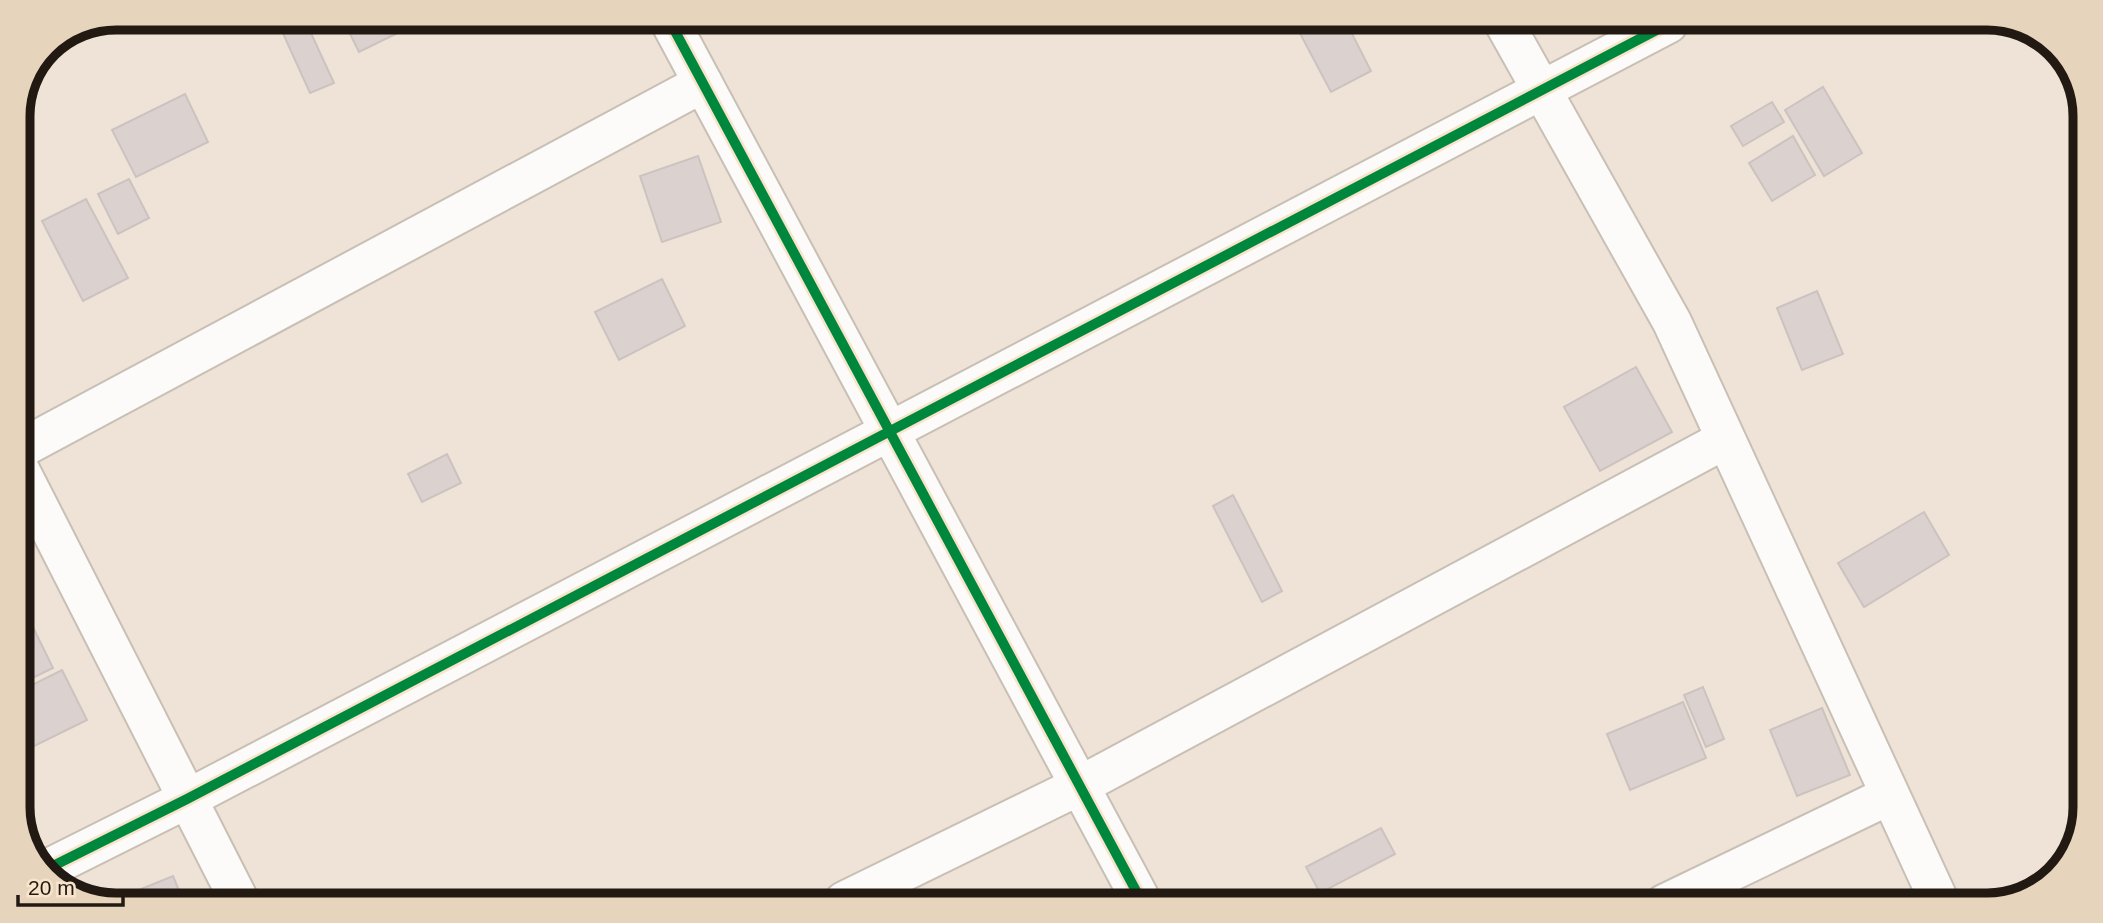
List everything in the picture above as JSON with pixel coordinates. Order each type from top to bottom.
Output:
[{"type":"street","points":[[674,30],[1137,893]]},
{"type":"street","points":[[1508,30],[1672,322],[1935,893]]},
{"type":"street","points":[[53,866],[187,799],[1656,30]]},
{"type":"street","points":[[30,444],[703,83]]},
{"type":"street","points":[[860,893],[1081,786],[1726,439]]},
{"type":"street","points":[[30,490],[235,893]]},
{"type":"street","points":[[1687,893],[1890,795]]},
{"type":"building","points":[[281,30],[310,30],[334,83],[310,93]]},
{"type":"building","points":[[348,30],[404,30],[359,52]]},
{"type":"building","points":[[1298,30],[1350,30],[1371,71],[1331,92]]},
{"type":"building","points":[[1823,87],[1862,153],[1824,176],[1785,110]]},
{"type":"building","points":[[185,94],[208,142],[136,177],[112,130]]},
{"type":"building","points":[[1772,102],[1784,122],[1743,146],[1731,126]]},
{"type":"building","points":[[1793,136],[1815,175],[1772,201],[1749,163]]},
{"type":"building","points":[[698,156],[721,222],[662,242],[640,176]]},
{"type":"building","points":[[129,179],[149,218],[118,234],[98,194]]},
{"type":"building","points":[[86,199],[128,278],[83,301],[42,221]]},
{"type":"building","points":[[662,279],[685,326],[619,360],[595,312]]},
{"type":"building","points":[[1817,291],[1843,354],[1802,370],[1777,308]]},
{"type":"building","points":[[1636,367],[1672,432],[1600,471],[1564,407]]},
{"type":"building","points":[[447,454],[461,483],[422,502],[408,474]]},
{"type":"building","points":[[1233,495],[1282,591],[1262,602],[1213,506]]},
{"type":"building","points":[[1924,512],[1949,555],[1864,607],[1838,563]]},
{"type":"building","points":[[30,621],[53,668],[30,679]]},
{"type":"building","points":[[62,670],[87,720],[30,748],[30,686]]},
{"type":"building","points":[[1703,687],[1724,739],[1706,747],[1684,695]]},
{"type":"building","points":[[1683,702],[1706,758],[1630,790],[1607,734]]},
{"type":"building","points":[[1822,708],[1850,775],[1797,796],[1770,730]]},
{"type":"building","points":[[1381,828],[1395,854],[1320,893],[1306,867]]},
{"type":"building","points":[[173,876],[180,893],[131,893]]},
{"type":"cycle path","points":[[674,30],[1137,893]]},
{"type":"cycle path","points":[[53,866],[187,799],[1657,30]]}]
